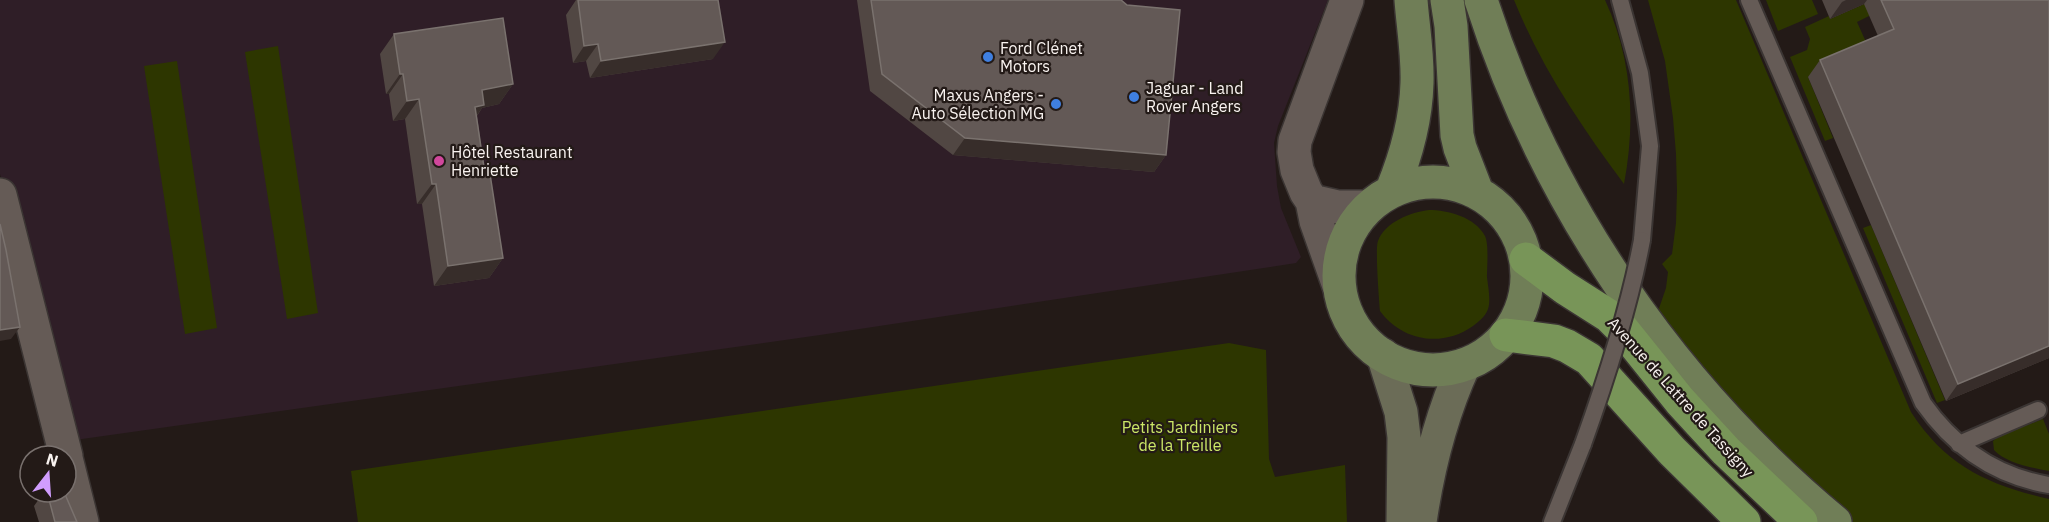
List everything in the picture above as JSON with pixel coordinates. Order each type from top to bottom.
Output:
[{"type":"highway","name":"Avenue de Lattre de Tassigny","points":[[1526,260],[1609,316],[1680,401],[1726,451],[1802,522]]},
{"type":"highway","points":[[1506,335],[1554,341],[1568,346],[1589,359],[1672,451],[1744,522]]},
{"type":"main road","points":[[1380,199],[1413,183],[1435,181],[1456,184],[1477,192],[1495,204],[1509,220],[1520,239],[1526,260],[1528,271],[1526,294],[1518,316],[1506,335],[1492,350],[1464,365],[1446,369],[1427,370],[1409,367],[1383,355],[1361,337],[1350,322],[1343,304],[1339,286],[1339,267],[1342,249],[1349,231],[1380,199],[1404,163],[1417,83],[1411,0]]},
{"type":"main road","points":[[1447,0],[1452,37],[1457,135],[1477,192]]},
{"type":"main road","points":[[1480,0],[1504,67],[1533,134],[1575,214],[1602,257],[1665,347],[1734,428],[1784,478],[1835,522]]},
{"type":"main road","points":[[1383,355],[1401,412],[1404,437],[1403,522]]},
{"type":"main road","points":[[1420,522],[1437,439],[1453,389],[1464,365]]},
{"type":"street","points":[[1339,286],[1316,221],[1312,201],[1297,170],[1294,152],[1295,141],[1347,0]]},
{"type":"street","points":[[0,195],[63,444]]},
{"type":"street","points":[[1312,201],[1338,207],[1380,199]]},
{"type":"street","points":[[78,504],[82,522]]},
{"type":"lane","points":[[1552,522],[1583,444],[1615,347],[1642,240],[1650,146],[1640,72],[1620,0]]},
{"type":"lane","points":[[1749,0],[1923,403],[1936,421],[1959,444],[1979,459],[2000,470],[2049,485]]},
{"type":"lane","points":[[1959,444],[2038,410]]},
{"type":"shaded area","points":[[0,0],[1328,0],[1278,126],[1274,143],[1281,208],[1301,257],[1296,263],[820,335],[75,440],[0,174]]},
{"type":"green space","points":[[1514,0],[1605,0],[1621,44],[1629,90],[1630,137],[1624,184],[1592,140],[1549,72]]},
{"type":"green space","points":[[1648,0],[1736,0],[1911,412],[1924,431],[1954,460],[1988,480],[2049,499],[2049,522],[1853,522],[1809,486],[1654,323],[1666,288],[1668,272],[1662,264],[1672,254],[1677,191],[1673,118],[1665,61]]},
{"type":"green space","points":[[1766,0],[1812,0],[1818,14],[1778,31]]},
{"type":"green space","points":[[1869,2],[1869,16],[1857,22],[1866,42],[1808,77],[1833,138],[1825,141],[1790,57],[1807,50],[1810,39],[1805,27]]},
{"type":"green space","points":[[278,46],[318,313],[287,319],[245,52]]},
{"type":"green space","points":[[177,61],[217,328],[185,334],[144,66]]},
{"type":"green space","points":[[1429,210],[1444,211],[1468,219],[1481,229],[1485,236],[1487,250],[1489,306],[1487,312],[1477,323],[1461,333],[1436,339],[1411,335],[1399,329],[1380,311],[1377,246],[1381,234],[1399,219]]},
{"type":"green space","points":[[1871,225],[1945,400],[1937,403],[1863,228]]},
{"type":"green space","name":"Petits Jardiniers de la Treille","points":[[1229,343],[1266,350],[1269,459],[1275,477],[1345,465],[1347,522],[358,522],[351,471]]},
{"type":"green space","points":[[2043,419],[2049,434],[2049,471],[2012,462],[1994,450],[1993,441],[1999,436]]},
{"type":"building","points":[[578,0],[718,0],[725,42],[601,61],[598,44],[584,46]]},
{"type":"building","name":"Ford Clénet Motors","points":[[871,0],[1121,0],[1127,5],[1180,10],[1166,155],[965,138],[882,74]]},
{"type":"building","points":[[1881,0],[2049,0],[2049,346],[1958,384],[1820,60],[1894,29]]},
{"type":"building","name":"Hôtel Restaurant Henriette","points":[[503,18],[513,84],[482,90],[484,105],[475,107],[485,174],[490,174],[503,258],[448,266],[436,184],[432,184],[419,99],[407,101],[394,34]]},
{"type":"building","points":[[0,224],[20,327],[0,330]]},
{"type":"building","points":[[50,504],[69,504],[77,522],[55,522]]},
{"type":"place","name":"Ford Clénet Motors","points":[[988,57]]},
{"type":"place","name":"Jaguar - Land Rover Angers","points":[[1134,97]]},
{"type":"place","name":"Maxus Angers - Auto Sélection MG","points":[[1056,104]]},
{"type":"place","name":"Hôtel Restaurant Henriette","points":[[439,161]]}]
